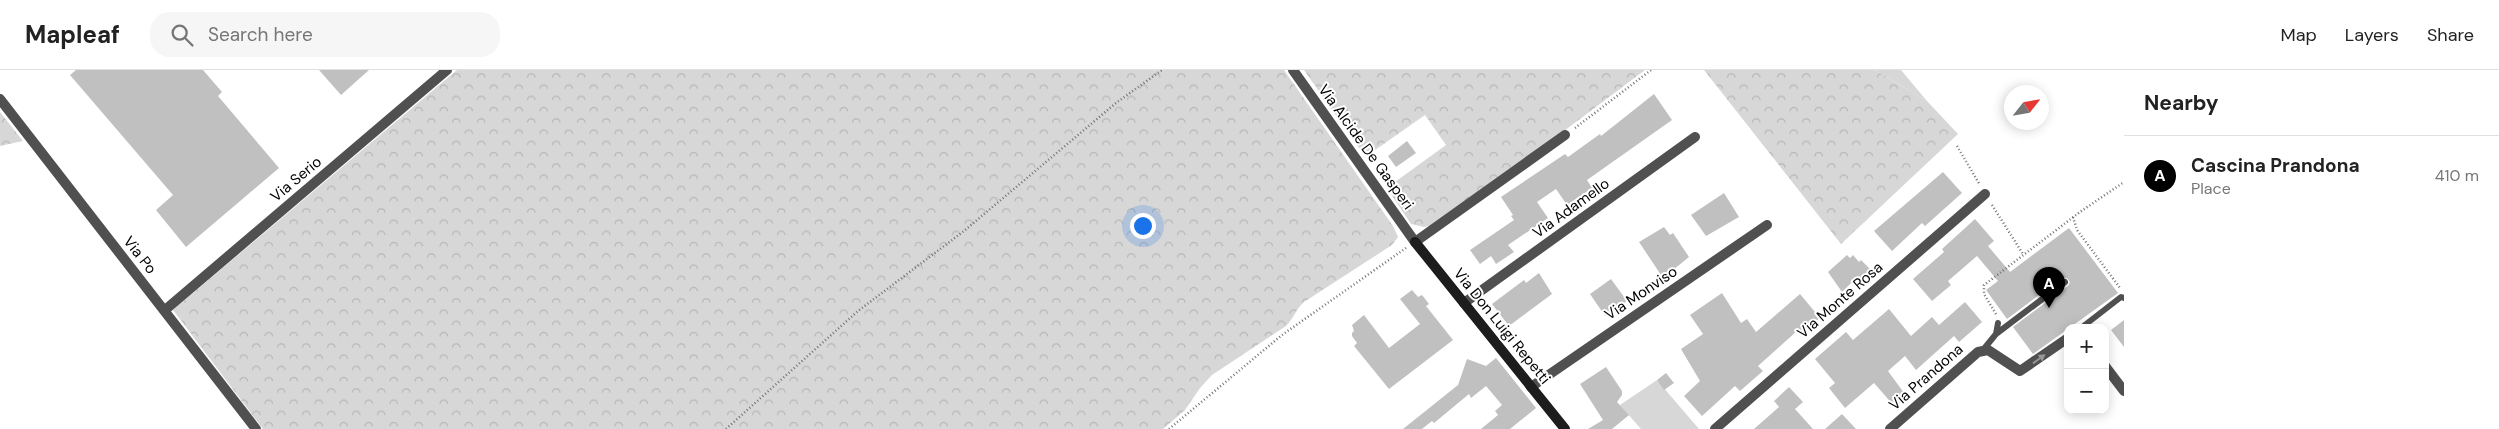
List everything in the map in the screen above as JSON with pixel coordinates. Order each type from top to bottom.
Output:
[{"type":"street","name":"Via Serio","points":[[165,310],[447,70]]},
{"type":"street","name":"Via Alcide De Gasperi","points":[[1293,70],[1415,242]]},
{"type":"street","name":"Via Po","points":[[0,99],[256,429]]},
{"type":"street","points":[[1415,242],[1565,135]]},
{"type":"street","name":"Via Adamello","points":[[1464,303],[1695,137]]},
{"type":"street","name":"Via Monte Rosa","points":[[1715,429],[1986,194]]},
{"type":"street","name":"Via Monviso","points":[[1531,387],[1767,225]]},
{"type":"street","name":"Via Don Luigi Repetti","points":[[1415,242],[1565,429]]},
{"type":"street","points":[[1983,350],[1988,350],[2020,371],[2064,341]]},
{"type":"street","name":"Via Prandona","points":[[1890,429],[1983,350]]},
{"type":"street","points":[[2107,369],[2124,391]]},
{"type":"lane","points":[[1983,350],[1994,335],[2065,282]]},
{"type":"lane","points":[[2086,324],[2123,297]]},
{"type":"lane","points":[[1994,335],[1998,323]]},
{"type":"lane","points":[[1994,335],[2003,336]]},
{"type":"path","points":[[726,429],[858,311],[964,231],[1116,103],[1162,70]]},
{"type":"path","points":[[1565,135],[1651,70]]},
{"type":"path","points":[[1998,323],[1984,294],[1984,285],[2124,182]]},
{"type":"path","points":[[2074,217],[2077,230],[2121,289],[2123,297]]},
{"type":"path","points":[[1169,429],[1282,335],[1415,242]]},
{"type":"green space","points":[[457,70],[1284,70],[1393,226],[1398,237],[1392,245],[1304,302],[1286,326],[1212,375],[1200,388],[1185,410],[1163,429],[263,429],[173,310]]},
{"type":"green space","points":[[1304,70],[1645,70],[1564,131],[1429,226],[1424,227],[1411,224],[1389,191],[1395,182],[1446,145],[1425,115],[1368,155],[1360,149]]},
{"type":"green space","points":[[1704,70],[1875,70],[1927,101],[1958,134],[1841,244]]},
{"type":"green space","points":[[1875,70],[1901,70],[1927,101]]},
{"type":"green space","points":[[0,112],[23,141],[0,146]]},
{"type":"green space","points":[[1657,380],[1699,429],[1641,429],[1620,405]]},
{"type":"building","points":[[76,70],[203,70],[222,92],[218,96],[279,168],[186,247],[156,210],[173,195],[70,75]]},
{"type":"building","points":[[319,70],[369,70],[341,95]]},
{"type":"building","points":[[1654,94],[1672,120],[1587,180],[1592,188],[1567,205],[1556,189],[1537,202],[1548,218],[1508,245],[1514,252],[1496,264],[1491,256],[1480,264],[1470,250],[1514,220],[1511,216],[1513,215],[1501,197],[1565,154],[1568,157],[1600,134],[1601,136]]},
{"type":"building","points":[[1407,141],[1416,153],[1396,167],[1388,156]]},
{"type":"building","points":[[1943,172],[1962,193],[1925,226],[1922,223],[1892,251],[1874,231]]},
{"type":"building","points":[[1724,193],[1739,217],[1706,236],[1691,215]]},
{"type":"building","points":[[1975,219],[1994,241],[1988,246],[2010,272],[2069,228],[2118,293],[2075,324],[2064,324],[2064,332],[2033,354],[2013,327],[2068,286],[2070,282],[2067,278],[2062,278],[2007,319],[1986,290],[1998,281],[1977,256],[1948,281],[1951,285],[1932,301],[1913,279],[1944,252],[1942,249]]},
{"type":"building","points":[[1664,227],[1670,235],[1673,233],[1689,257],[1663,278],[1639,242]]},
{"type":"building","points":[[1847,255],[1850,258],[1853,255],[1859,262],[1861,260],[1871,270],[1854,285],[1851,283],[1842,292],[1828,272]]},
{"type":"building","points":[[1539,273],[1552,294],[1509,326],[1492,304],[1524,280],[1526,283]]},
{"type":"building","points":[[1611,279],[1627,301],[1605,316],[1590,294]]},
{"type":"building","points":[[1412,290],[1418,297],[1422,295],[1429,304],[1426,306],[1453,340],[1389,389],[1354,346],[1357,343],[1352,336],[1354,331],[1352,325],[1364,315],[1389,348],[1420,324],[1400,299]]},
{"type":"building","points":[[1722,293],[1741,323],[1747,319],[1756,332],[1800,294],[1820,318],[1799,333],[1797,331],[1758,366],[1763,371],[1740,391],[1735,386],[1702,416],[1684,396],[1700,381],[1681,349],[1703,334],[1690,315]]},
{"type":"building","points":[[1965,302],[1982,322],[1959,342],[1954,336],[1916,370],[1905,356],[1888,371],[1907,397],[1895,407],[1874,383],[1845,408],[1829,388],[1835,383],[1815,359],[1846,332],[1853,340],[1889,309],[1911,336],[1932,317],[1939,325]]},
{"type":"building","points":[[2124,320],[2124,347],[2111,330]]},
{"type":"building","points":[[1496,358],[1536,408],[1510,429],[1481,429],[1498,415],[1495,411],[1502,405],[1486,386],[1471,398],[1469,394],[1434,423],[1432,421],[1422,429],[1403,429],[1458,385],[1467,359],[1486,366]]},
{"type":"building","points":[[1606,367],[1622,391],[1622,395],[1617,402],[1629,415],[1612,429],[1588,429],[1603,420],[1580,384]]},
{"type":"building","points":[[1666,373],[1674,383],[1664,390],[1657,380]]},
{"type":"building","points":[[1789,387],[1803,402],[1795,409],[1813,429],[1754,429],[1779,407],[1774,401]]},
{"type":"building","points":[[1842,414],[1856,429],[1825,429]]},
{"type":"place","name":"Cascina Prandona","points":[[2049,308]]}]
